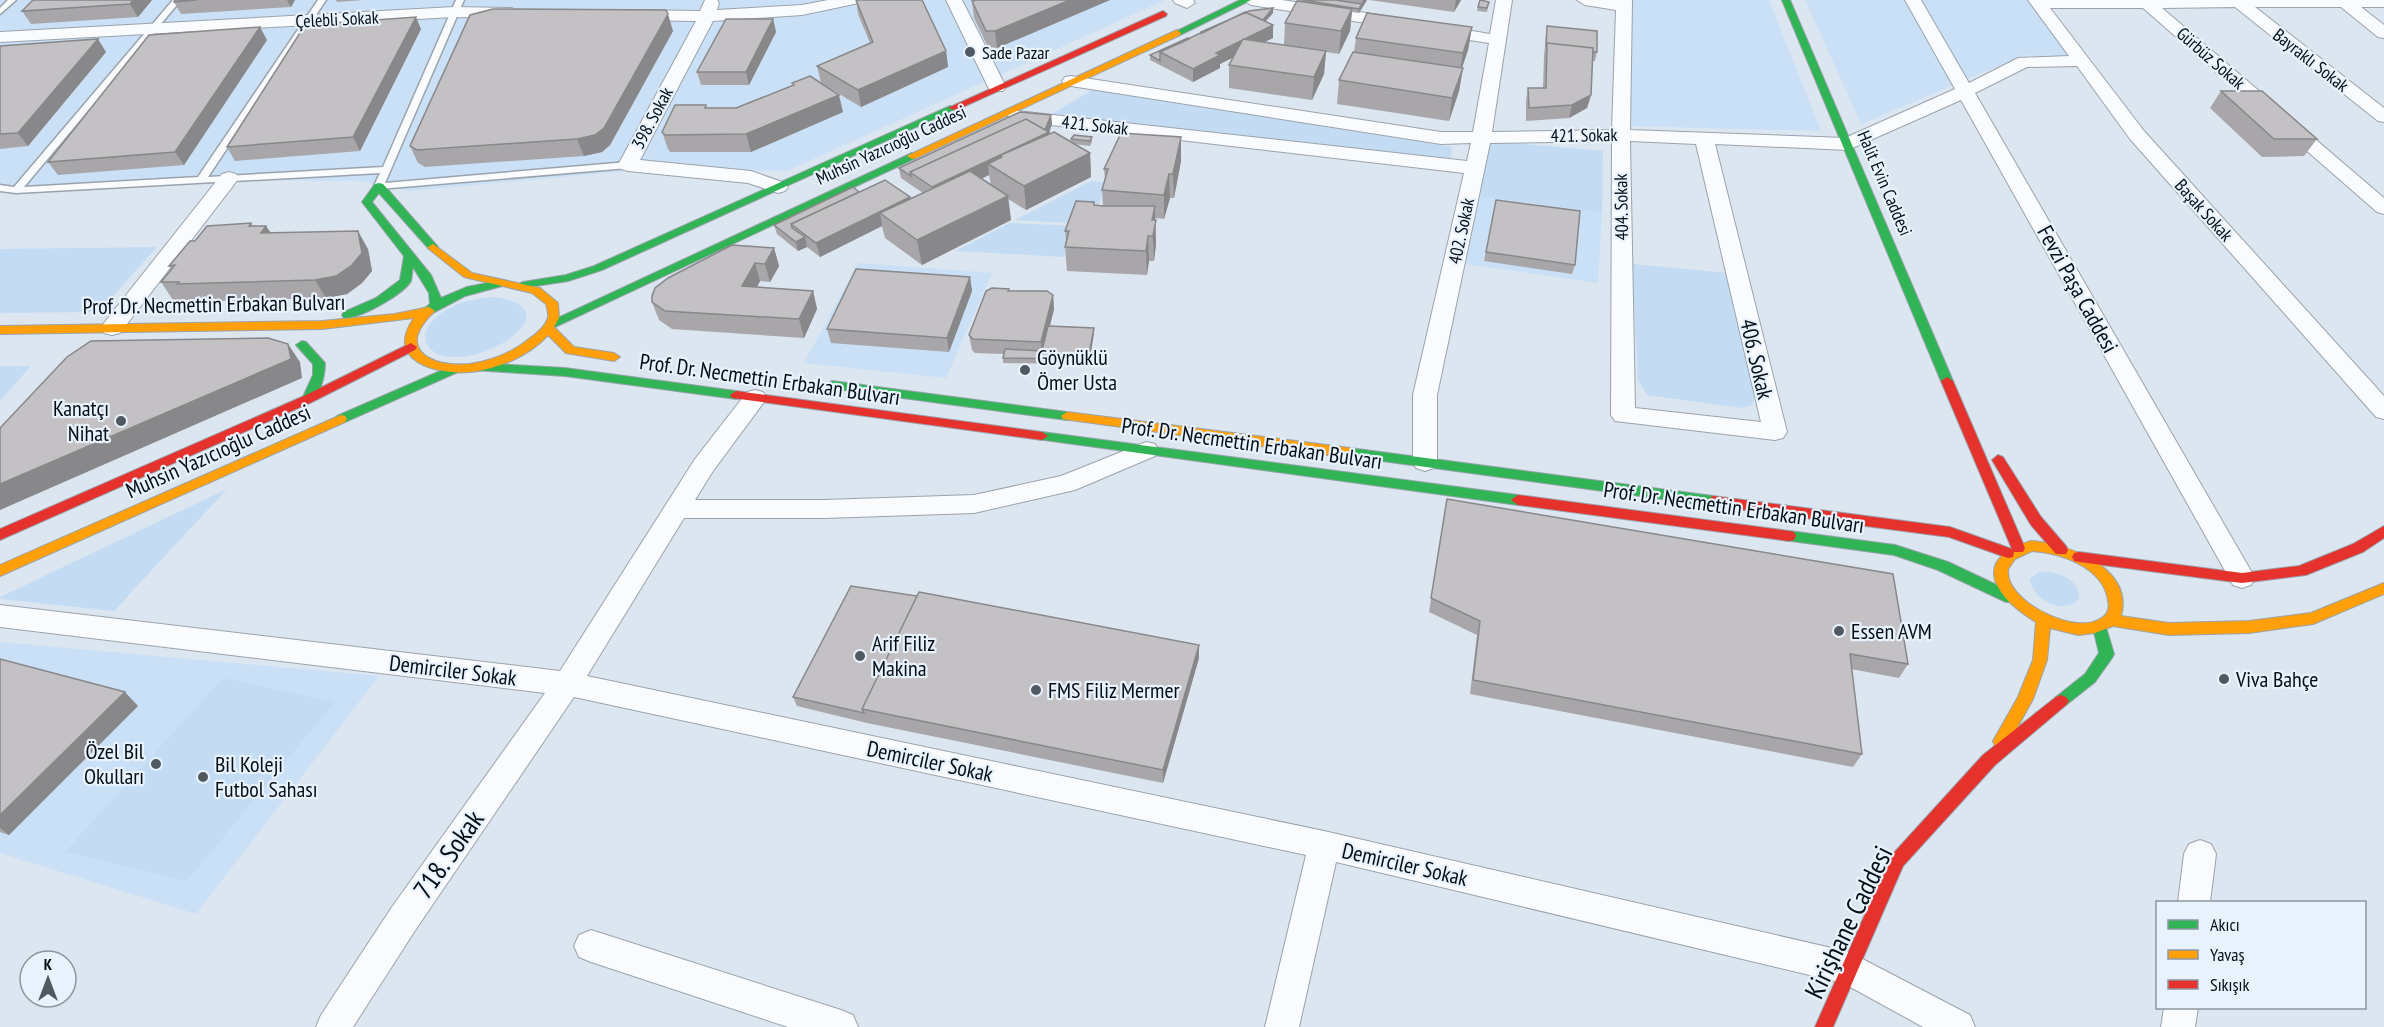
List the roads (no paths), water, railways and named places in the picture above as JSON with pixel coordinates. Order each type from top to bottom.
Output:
[{"type":"main road","name":"Muhsin Yazıcıoğlu Caddesi","points":[[478,367],[502,361],[524,350],[541,338],[550,326],[603,299],[1249,0]]},
{"type":"main road","name":"Halit Evin Caddesi","points":[[1786,0],[1949,382],[2013,550]]},
{"type":"main road","name":"Muhsin Yazıcıoğlu Caddesi","points":[[523,285],[568,278],[598,268],[1188,1]]},
{"type":"main road","points":[[478,367],[454,369],[433,366],[417,358],[410,344],[411,332],[420,318],[432,308],[435,293],[427,277],[367,202],[379,186],[402,208],[435,250],[470,276],[523,285],[539,290],[550,299],[555,310],[550,326]]},
{"type":"main road","points":[[322,325],[380,302],[405,281],[409,257]]},
{"type":"main road","name":"Prof. Dr. Necmettin Erbakan Bulvarı","points":[[0,330],[322,325],[396,318],[432,308],[457,294],[480,286],[502,283]]},
{"type":"main road","name":"Prof. Dr. Necmettin Erbakan Bulvarı","points":[[550,326],[570,350],[627,359],[580,348],[570,338],[573,323],[580,315],[603,299]]},
{"type":"main road","points":[[386,343],[410,344]]},
{"type":"main road","name":"Muhsin Yazıcıoğlu Caddesi","points":[[0,535],[308,399],[410,344]]},
{"type":"main road","name":"Prof. Dr. Necmettin Erbakan Bulvarı","points":[[308,399],[319,375],[320,363],[297,345],[326,345]]},
{"type":"main road","name":"Prof. Dr. Necmettin Erbakan Bulvarı","points":[[478,367],[565,372],[1895,550],[1943,566],[2011,598]]},
{"type":"main road","name":"Muhsin Yazıcıoğlu Caddesi","points":[[0,571],[454,369]]},
{"type":"main road","name":"Prof. Dr. Necmettin Erbakan Bulvarı","points":[[814,382],[1950,532],[2013,550]]},
{"type":"main road","name":"Halit Evin Caddesi","points":[[1949,382],[2036,521],[2061,550]]},
{"type":"main road","points":[[2077,557],[2242,578],[2301,571],[2358,548],[2384,531]]},
{"type":"main road","points":[[2045,547],[2061,550],[2095,568],[2117,596],[2119,609],[2113,620],[2100,628],[2073,629],[2043,620],[2025,610],[2011,598],[2002,585],[1999,572],[2001,562],[2013,550],[2045,547]]},
{"type":"main road","points":[[2113,620],[2169,629],[2249,627],[2313,618],[2384,588]]},
{"type":"main road","name":"Kirişhane Caddesi","points":[[1989,760],[2025,699],[2040,660],[2043,620]]},
{"type":"main road","name":"Kirişhane Caddesi","points":[[1824,1027],[1897,861],[1989,760],[2090,678],[2107,654],[2100,628]]},
{"type":"street","points":[[616,15],[709,8],[802,10],[853,0]]},
{"type":"street","points":[[954,0],[998,87]]},
{"type":"street","points":[[1249,0],[1499,40]]},
{"type":"street","name":"402. Sokak","points":[[1425,462],[1425,395],[1482,136],[1504,0]]},
{"type":"street","points":[[1585,0],[1624,3]]},
{"type":"street","name":"Fevzi Paşa Caddesi","points":[[1913,0],[2242,578]]},
{"type":"street","points":[[2037,1],[2384,2]]},
{"type":"street","name":"Başak Sokak","points":[[2037,1],[2137,135],[2384,411]]},
{"type":"street","name":"Gürbüz Sokak","points":[[2146,2],[2384,208]]},
{"type":"street","name":"Bayraklı Sokak","points":[[2238,2],[2384,117]]},
{"type":"street","points":[[2345,2],[2384,33]]},
{"type":"street","name":"404. Sokak","points":[[1623,415],[1621,135],[1624,3]]},
{"type":"street","name":"Çelebli Sokak","points":[[0,37],[308,21],[457,6],[523,13]]},
{"type":"street","name":"398. Sokak","points":[[709,8],[628,165],[751,177],[778,187]]},
{"type":"street","name":"421. Sokak","points":[[1071,81],[1441,138],[1621,135],[1848,144],[2024,62],[2083,61]]},
{"type":"street","name":"421. Sokak","points":[[1000,114],[1475,168]]},
{"type":"street","name":"406. Sokak","points":[[1623,415],[1775,432],[1704,137]]},
{"type":"street","points":[[112,328],[229,177]]},
{"type":"street","name":"718. Sokak","points":[[333,1027],[404,918],[567,684],[704,465],[755,398]]},
{"type":"street","points":[[676,509],[824,509],[974,504],[1066,484],[1146,450]]},
{"type":"street","name":"Demirciler Sokak","points":[[0,616],[567,684],[1324,845],[1849,968],[1958,1027]]},
{"type":"street","points":[[1282,1027],[1324,845]]},
{"type":"street","points":[[2194,901],[2200,854]]},
{"type":"street","points":[[591,946],[841,1027]]},
{"type":"street","points":[[2178,1027],[2181,1009]]},
{"type":"lane","points":[[0,12],[12,0]]},
{"type":"lane","points":[[16,190],[177,0]]},
{"type":"lane","points":[[201,180],[322,0]]},
{"type":"lane","points":[[457,6],[379,186],[628,165]]},
{"type":"lane","points":[[0,188],[16,190],[386,170]]},
{"type":"place","name":"Sade Pazar","points":[[970,52]]},
{"type":"place","name":"Göynüklü Ömer Usta","points":[[1025,370]]},
{"type":"place","name":"Kanatçı Nihat","points":[[121,421]]},
{"type":"place","name":"Essen AVM","points":[[1839,631]]},
{"type":"place","name":"Arif Filiz Makina","points":[[860,656]]},
{"type":"place","name":"Viva Bahçe","points":[[2224,679]]},
{"type":"place","name":"FMS Filiz Mermer","points":[[1036,690]]},
{"type":"place","name":"Özel Bil Okulları","points":[[156,764]]},
{"type":"place","name":"Bil Koleji Futbol Sahası","points":[[203,777]]}]
